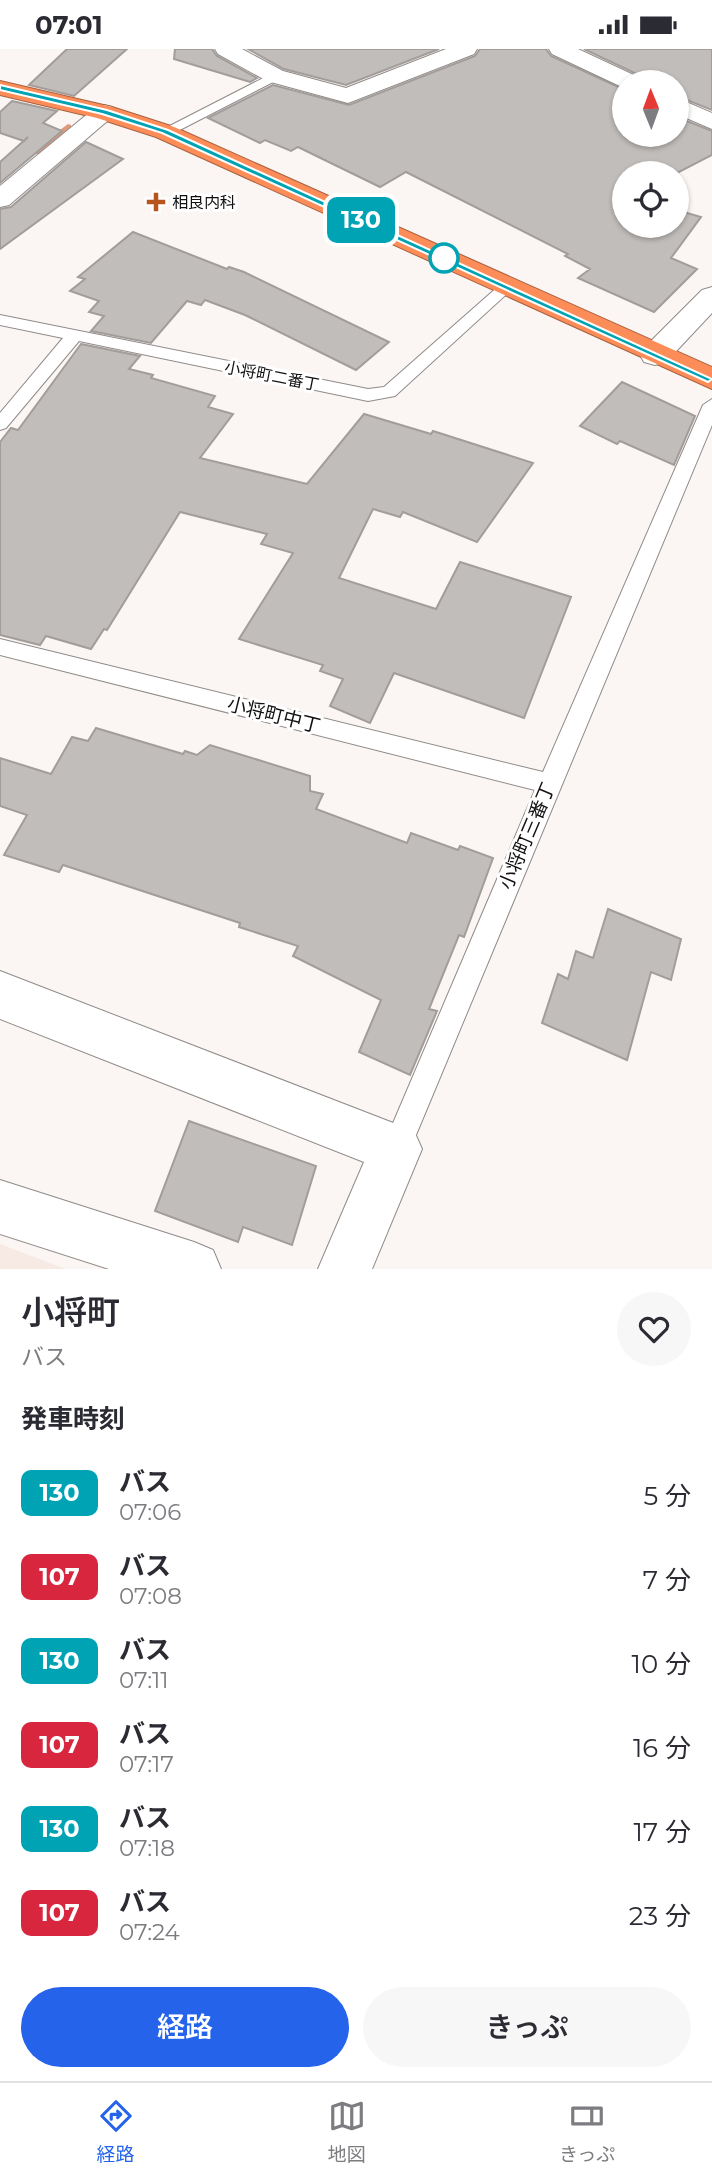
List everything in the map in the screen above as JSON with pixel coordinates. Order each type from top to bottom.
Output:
[{"type":"highway","points":[[0,88],[104,112],[165,132],[712,379]]},
{"type":"street","points":[[226,49],[275,76],[348,96],[466,49]]},
{"type":"street","points":[[560,49],[612,74]]},
{"type":"street","points":[[690,111],[712,122]]},
{"type":"street","points":[[0,198],[104,112]]},
{"type":"street","points":[[655,355],[712,296]]},
{"type":"street","points":[[0,995],[396,1149]]},
{"type":"street","name":"小将町三番丁","points":[[345,1269],[396,1149]]},
{"type":"street","points":[[0,1207],[194,1269]]},
{"type":"lane","points":[[165,132],[275,76]]},
{"type":"lane","name":"小将町二番丁","points":[[0,320],[368,395],[389,392],[506,286]]},
{"type":"lane","points":[[0,424],[74,336]]},
{"type":"lane","name":"小将町三番丁","points":[[396,1149],[712,405]]},
{"type":"lane","name":"小将町中丁","points":[[0,647],[549,784]]},
{"type":"shaded area","points":[[0,1244],[66,1269],[0,1269]]},
{"type":"building","points":[[67,49],[127,49],[74,96],[29,85]]},
{"type":"building","points":[[175,49],[212,49],[217,56],[257,78],[250,82],[174,59]]},
{"type":"building","points":[[248,49],[439,49],[346,85],[284,69]]},
{"type":"building","points":[[480,49],[546,49],[551,56],[612,84],[612,147],[690,147],[690,122],[712,131],[712,155],[689,167],[689,161],[612,161],[612,238],[686,238],[671,258],[697,269],[654,312],[578,278],[590,269],[565,256],[568,254],[406,172],[380,187],[298,147],[291,151],[265,140],[260,143],[208,118],[273,85],[349,105],[475,56]]},
{"type":"building","points":[[584,49],[712,49],[712,110],[690,101],[690,70],[628,70]]},
{"type":"building","points":[[12,101],[57,111],[43,123],[62,131],[0,183],[0,162],[24,141],[0,133],[0,112]]},
{"type":"building","points":[[86,142],[123,159],[0,249],[0,209],[11,207]]},
{"type":"building","points":[[689,214],[701,217],[689,233]]},
{"type":"building","points":[[133,232],[227,269],[229,267],[244,272],[389,342],[356,370],[245,315],[205,300],[201,305],[187,301],[151,343],[91,331],[104,316],[89,312],[99,301],[70,291],[85,279],[78,277]]},
{"type":"building","points":[[81,344],[140,356],[129,369],[215,396],[208,407],[233,414],[200,458],[307,484],[364,414],[431,434],[433,431],[533,463],[477,542],[403,512],[400,517],[373,509],[339,578],[436,609],[460,562],[571,597],[524,718],[394,673],[370,723],[330,706],[343,679],[320,671],[323,665],[239,639],[293,553],[261,544],[267,534],[180,512],[107,630],[104,629],[91,649],[46,636],[40,645],[0,635],[0,442],[11,428],[18,430]]},
{"type":"building","points":[[622,382],[695,416],[674,465],[620,441],[617,444],[580,426]]},
{"type":"building","points":[[96,728],[183,754],[185,751],[197,755],[210,745],[310,776],[310,791],[323,794],[316,809],[407,843],[411,833],[458,850],[460,846],[493,858],[464,937],[459,935],[429,1009],[437,1011],[410,1075],[359,1052],[381,1000],[293,956],[298,946],[239,927],[240,923],[63,865],[59,872],[4,855],[27,815],[0,806],[0,758],[51,774],[72,737],[88,741]]},
{"type":"building","points":[[608,909],[681,939],[671,980],[651,972],[627,1060],[542,1023],[558,974],[568,979],[576,951],[593,958]]},
{"type":"building","points":[[189,1121],[316,1166],[292,1245],[243,1227],[238,1242],[155,1211]]},
{"type":"waterway","points":[[36,152],[68,127]]},
{"type":"bus line","name":"130","points":[[0,88],[104,112],[165,132],[712,379]]},
{"type":"place","name":"相良内科","points":[[156,202]]}]
